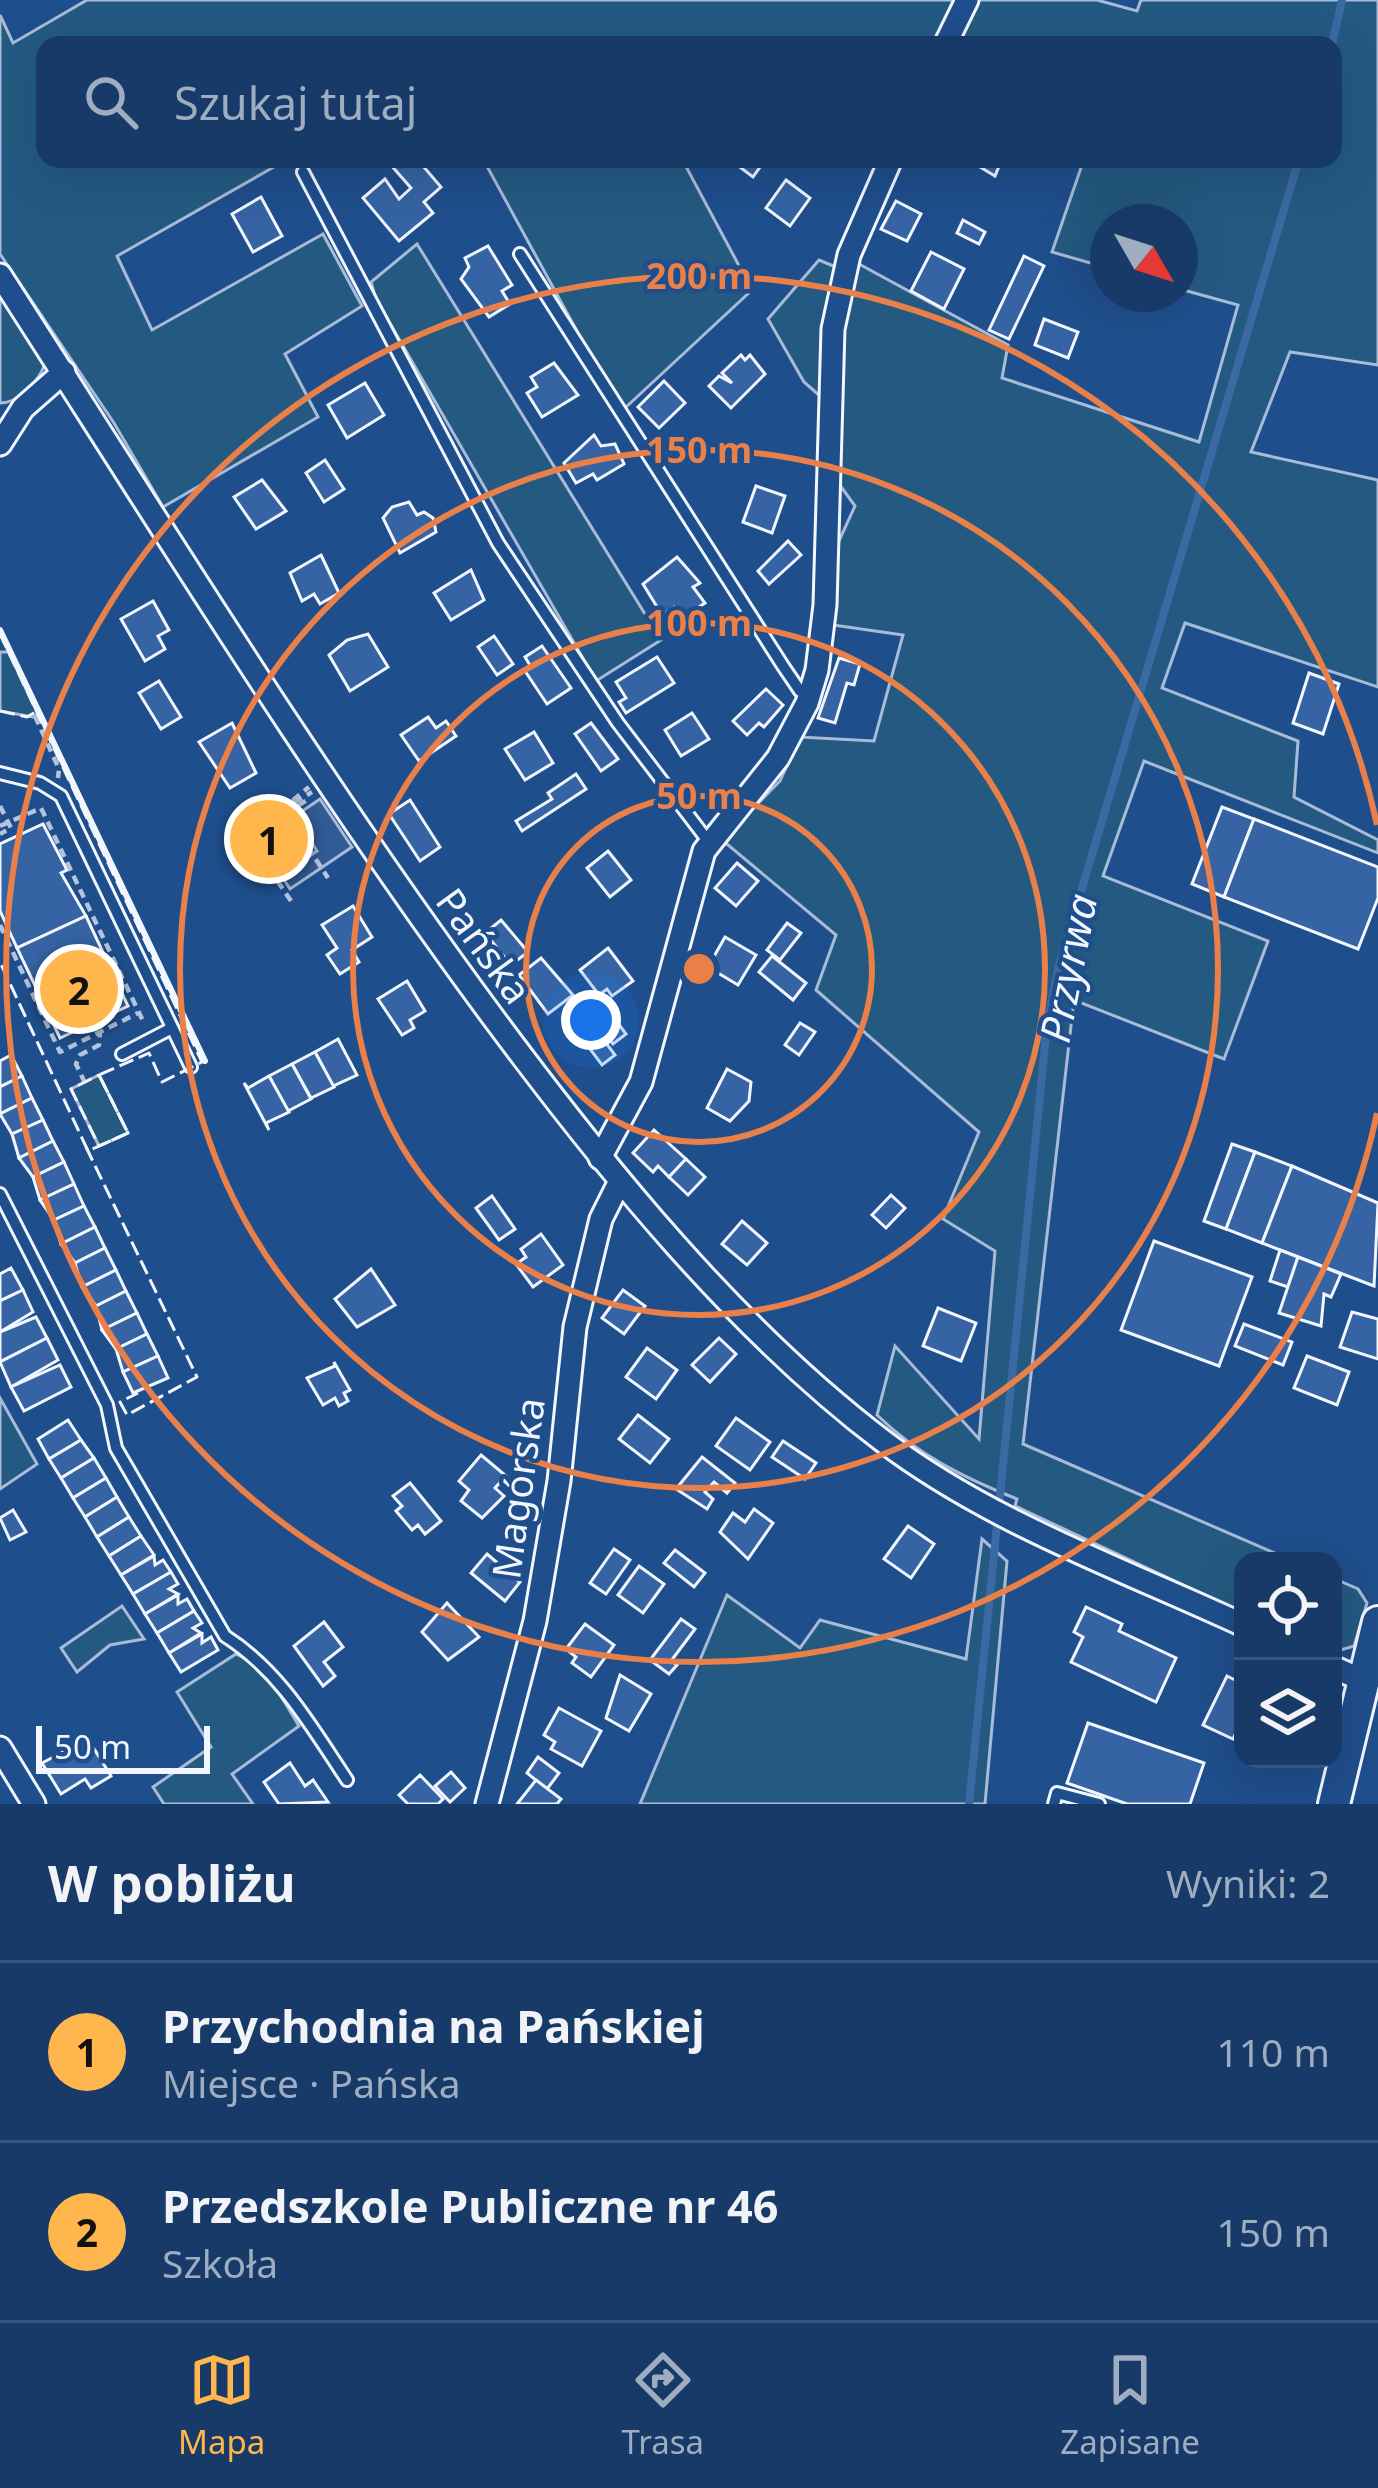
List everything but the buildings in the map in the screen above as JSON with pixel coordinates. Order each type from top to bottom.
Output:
[{"type":"street","points":[[949,36],[967,0]]},
{"type":"street","points":[[600,1158],[641,1082],[709,841],[778,758],[810,694],[824,621],[833,329],[849,255],[887,168]]},
{"type":"street","name":"Pańska","points":[[0,274],[324,777],[429,931],[619,1183],[837,1403],[924,1470],[988,1508],[1234,1621]]},
{"type":"street","points":[[0,444],[6,420],[64,372]]},
{"type":"street","name":"Magórska","points":[[488,1804],[535,1621],[563,1452],[575,1327],[601,1219],[619,1183]]},
{"type":"street","points":[[1334,1804],[1378,1622]]},
{"type":"street","points":[[1342,1671],[1362,1680]]},
{"type":"street","points":[[0,1748],[34,1804]]},
{"type":"lane","points":[[303,172],[498,543],[606,705],[709,841]]},
{"type":"lane","points":[[520,254],[770,646],[800,691],[810,694]]},
{"type":"lane","points":[[0,773],[53,788],[70,809],[190,1067]]},
{"type":"lane","points":[[122,1054],[172,1028]]},
{"type":"lane","points":[[0,1194],[107,1405],[116,1448],[188,1575],[225,1636],[254,1655],[280,1682],[347,1780]]},
{"type":"lane","points":[[1054,1804],[1057,1793],[1099,1804]]},
{"type":"path","points":[[35,716],[59,769],[53,788]]},
{"type":"path","points":[[283,809],[324,777]]},
{"type":"path","points":[[283,809],[313,791],[315,795],[293,809],[301,813]]},
{"type":"path","points":[[0,806],[11,828],[0,830]]},
{"type":"path","points":[[8,823],[41,808],[152,1039]]},
{"type":"path","points":[[283,809],[328,878]]},
{"type":"path","points":[[291,902],[270,870],[307,846]]},
{"type":"path","points":[[0,925],[60,1052],[140,1013]]},
{"type":"path","points":[[85,1083],[76,1064],[80,1055],[99,1045],[100,1032]]},
{"type":"shaded area","points":[[87,0],[958,0],[940,36],[36,36],[36,168],[272,168],[117,256],[152,330],[323,234],[362,306],[285,354],[318,417],[163,507],[114,423],[0,254],[0,15],[13,43]]},
{"type":"shaded area","points":[[976,0],[1097,0],[1137,11],[1141,0],[1378,0],[1378,365],[1290,352],[1251,452],[1378,480],[1378,687],[1185,623],[1162,688],[1298,741],[1294,797],[1378,840],[1378,853],[1144,761],[1103,876],[1268,941],[1224,1059],[1074,1000],[1023,1444],[1272,1552],[1234,1552],[1234,1609],[1015,1506],[1017,1499],[942,1464],[877,1415],[895,1346],[979,1439],[995,1251],[943,1219],[979,1132],[816,990],[836,935],[722,840],[780,781],[800,737],[874,741],[903,635],[833,625],[838,543],[855,506],[834,477],[836,403],[852,265],[859,264],[1008,345],[1002,378],[1199,442],[1238,305],[1198,294],[1198,204],[1090,204],[1090,263],[1052,252],[1081,168],[1342,168],[1342,36],[960,36]]},
{"type":"shaded area","points":[[488,168],[687,168],[752,290],[625,408],[584,344]]},
{"type":"shaded area","points":[[417,244],[661,640],[596,681],[376,299],[371,282]]},
{"type":"shaded area","points":[[819,260],[838,268],[820,396],[804,382],[768,319]]},
{"type":"shaded area","points":[[0,285],[45,364],[27,390],[0,403]]},
{"type":"shaded area","points":[[0,652],[9,652],[38,714],[33,717],[0,711]]},
{"type":"shaded area","points":[[320,799],[352,847],[290,889],[281,875],[317,851],[295,816]]},
{"type":"shaded area","points":[[99,1075],[128,1133],[99,1146],[71,1089]]},
{"type":"shaded area","points":[[0,1398],[37,1464],[0,1489]]},
{"type":"shaded area","points":[[982,1539],[1007,1561],[985,1804],[640,1804],[727,1595],[800,1648],[820,1620],[966,1659]]},
{"type":"shaded area","points":[[1342,1582],[1358,1589],[1367,1603],[1354,1646],[1342,1650]]},
{"type":"shaded area","points":[[122,1606],[144,1639],[110,1645],[77,1672],[61,1648]]},
{"type":"shaded area","points":[[236,1654],[265,1676],[299,1726],[232,1774],[253,1804],[164,1804],[153,1787],[211,1747],[177,1692]]},
{"type":"waterway","name":"Przyrwa","points":[[1334,36],[1342,0]]},
{"type":"waterway","name":"Przyrwa","points":[[969,1804],[1047,1025],[1058,969],[1296,168]]},
{"type":"fence","points":[[0,634],[202,1062],[162,1082],[149,1053],[99,1075],[128,1133],[88,1151],[0,962]]},
{"type":"fence","points":[[0,711],[27,717],[37,711]]},
{"type":"fence","points":[[99,1075],[128,1133],[99,1146],[71,1089],[99,1075]]},
{"type":"fence","points":[[86,1147],[197,1377],[127,1415],[120,1402],[138,1393]]},
{"type":"wall","points":[[0,630],[205,1061]]},
{"type":"place","name":"Przychodnia na Pańskiej","points":[[269,839]]},
{"type":"place","name":"Przedszkole Publiczne nr 46","points":[[79,989]]}]
